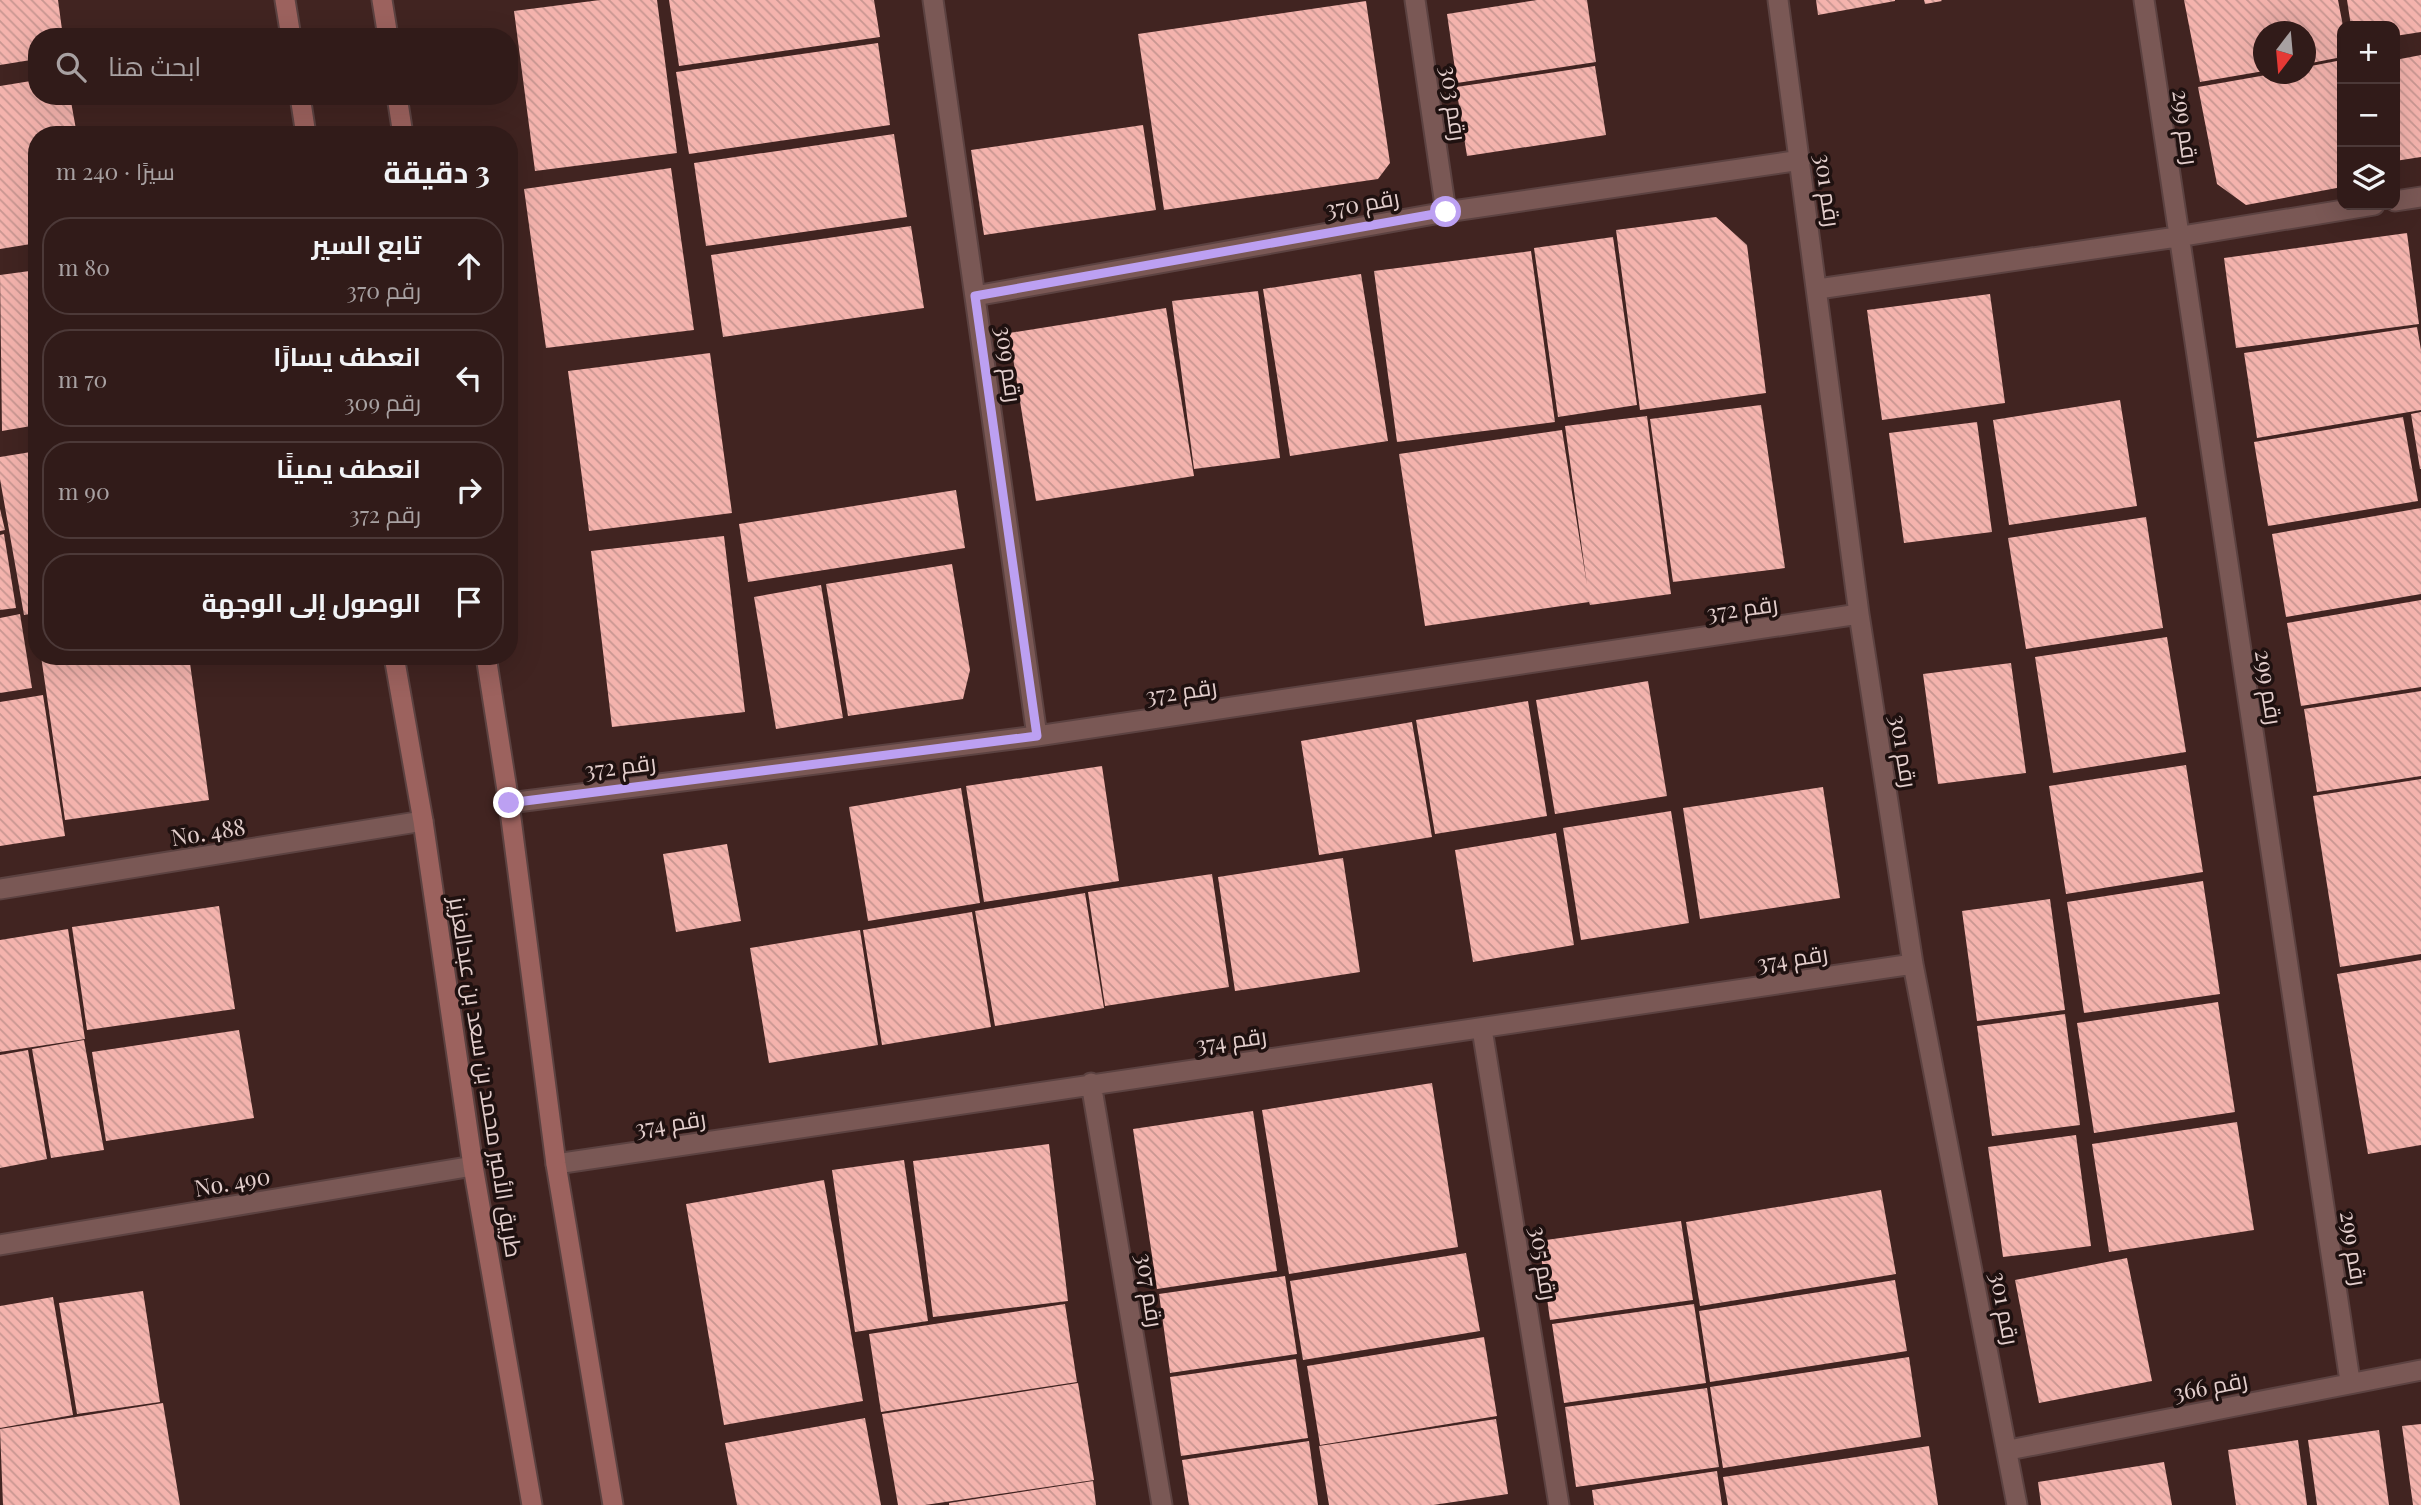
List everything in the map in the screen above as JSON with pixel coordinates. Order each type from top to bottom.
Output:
[{"type":"main road","points":[[285,0],[290,28]]},
{"type":"main road","points":[[382,0],[387,28]]},
{"type":"main road","points":[[301,105],[305,126]]},
{"type":"main road","points":[[398,105],[402,126]]},
{"type":"main road","name":"طريق الأمير محمد بن سعد بن عبدالعزيز","points":[[396,665],[423,821],[473,1166],[532,1505]]},
{"type":"main road","points":[[487,665],[509,803],[556,1164],[613,1505]]},
{"type":"street","name":"رقم 309","points":[[933,0],[1037,736]]},
{"type":"street","name":"رقم 303","points":[[1415,0],[1446,212]]},
{"type":"street","name":"رقم 301","points":[[1777,0],[1801,160],[1859,614],[1913,964],[2009,1450],[2017,1505]]},
{"type":"street","name":"رقم 299","points":[[2144,0],[2177,237],[2350,1381]]},
{"type":"street","name":"رقم 370","points":[[975,296],[1446,212],[1801,160]]},
{"type":"street","points":[[2400,200],[2421,197]]},
{"type":"street","points":[[1818,289],[2343,210]]},
{"type":"street","name":"رقم 372","points":[[509,803],[1037,736],[1859,614]]},
{"type":"street","name":"No. 488","points":[[0,889],[423,821]]},
{"type":"street","name":"رقم 374","points":[[556,1164],[1091,1083],[1482,1029],[1913,964]]},
{"type":"street","name":"رقم 305","points":[[1482,1029],[1559,1505]]},
{"type":"street","name":"رقم 307","points":[[1091,1083],[1161,1505]]},
{"type":"street","name":"No. 490","points":[[0,1245],[473,1166]]},
{"type":"street","name":"رقم 366","points":[[2009,1450],[2350,1381],[2421,1370]]},
{"type":"building","points":[[0,0],[58,0],[62,28],[28,28],[28,60],[0,65]]},
{"type":"building","points":[[600,0],[657,0],[677,153],[535,171],[514,11]]},
{"type":"building","points":[[669,0],[874,0],[880,37],[679,66]]},
{"type":"building","points":[[1537,0],[1587,0],[1596,62],[1457,83],[1447,14]]},
{"type":"building","points":[[1816,0],[1895,0],[1895,1],[1818,15]]},
{"type":"building","points":[[1924,0],[1941,0],[1942,1],[1925,4]]},
{"type":"building","points":[[2184,0],[2338,0],[2342,21],[2337,21],[2337,58],[2316,62],[2316,21],[2253,21],[2253,73],[2200,82]]},
{"type":"building","points":[[2347,0],[2421,0],[2421,32],[2400,35],[2400,21],[2350,21]]},
{"type":"building","points":[[1366,1],[1390,163],[1378,179],[1164,210],[1138,34]]},
{"type":"building","points":[[878,43],[890,125],[689,154],[676,72]]},
{"type":"building","points":[[2421,55],[2421,157],[2400,160],[2400,84],[2400,59]]},
{"type":"building","points":[[2337,61],[2337,188],[2246,205],[2217,184],[2198,87],[2253,77],[2253,84],[2316,84],[2316,65]]},
{"type":"building","points":[[1595,66],[1606,135],[1467,156],[1456,87]]},
{"type":"building","points":[[28,81],[28,105],[72,105],[75,126],[28,126],[28,244],[0,249],[0,86]]},
{"type":"building","points":[[1143,125],[1156,210],[984,235],[971,150]]},
{"type":"building","points":[[894,134],[907,217],[706,246],[694,163]]},
{"type":"building","points":[[671,168],[694,330],[546,348],[524,189]]},
{"type":"building","points":[[1716,217],[1747,245],[1766,393],[1640,410],[1616,230]]},
{"type":"building","points":[[911,226],[924,308],[723,337],[711,255]]},
{"type":"building","points":[[2407,233],[2419,324],[2236,348],[2224,258]]},
{"type":"building","points":[[1613,237],[1637,405],[1558,417],[1534,248]]},
{"type":"building","points":[[1531,251],[1555,422],[1397,442],[1374,271]]},
{"type":"building","points":[[28,271],[28,427],[2,431],[0,275]]},
{"type":"building","points":[[1361,274],[1388,441],[1290,456],[1263,289]]},
{"type":"building","points":[[1258,291],[1280,458],[1194,469],[1172,301]]},
{"type":"building","points":[[1990,294],[2005,403],[1882,420],[1867,310]]},
{"type":"building","points":[[1166,308],[1194,476],[1036,501],[1009,333]]},
{"type":"building","points":[[2417,327],[2421,350],[2421,410],[2257,438],[2244,353]]},
{"type":"building","points":[[710,353],[732,513],[589,531],[568,371]]},
{"type":"building","points":[[2120,400],[2137,506],[2009,525],[1993,420]]},
{"type":"building","points":[[1761,405],[1785,568],[1673,582],[1650,419]]},
{"type":"building","points":[[2421,412],[2421,469],[2420,469],[2411,414]]},
{"type":"building","points":[[1647,416],[1671,594],[1590,605],[1589,602],[1425,626],[1399,454],[1562,430],[1587,585],[1565,426]]},
{"type":"building","points":[[2403,417],[2418,501],[2268,526],[2254,442]]},
{"type":"building","points":[[1977,422],[1992,532],[1904,543],[1889,433]]},
{"type":"building","points":[[28,452],[28,614],[24,615],[0,479],[0,457]]},
{"type":"building","points":[[956,490],[965,548],[748,582],[739,524]]},
{"type":"building","points":[[2421,508],[2421,594],[2286,617],[2272,534]]},
{"type":"building","points":[[0,509],[5,530],[0,531]]},
{"type":"building","points":[[2146,517],[2163,628],[2026,649],[2008,538]]},
{"type":"building","points":[[4,534],[16,608],[0,610],[0,535]]},
{"type":"building","points":[[724,536],[745,712],[612,727],[591,551]]},
{"type":"building","points":[[952,564],[970,670],[963,699],[848,716],[826,584]]},
{"type":"building","points":[[821,585],[843,718],[776,729],[754,597]]},
{"type":"building","points":[[2421,600],[2421,687],[2301,706],[2287,623]]},
{"type":"building","points":[[20,614],[32,688],[0,693],[0,618]]},
{"type":"building","points":[[2167,637],[2186,752],[2053,773],[2035,657]]},
{"type":"building","points":[[2011,663],[2026,773],[1938,784],[1923,674]]},
{"type":"building","points":[[42,665],[190,665],[209,800],[65,820]]},
{"type":"building","points":[[1648,681],[1667,796],[1555,814],[1536,700]]},
{"type":"building","points":[[2421,691],[2421,776],[2317,792],[2304,709]]},
{"type":"building","points":[[43,695],[65,836],[0,846],[0,702]]},
{"type":"building","points":[[1528,701],[1547,816],[1435,834],[1416,720]]},
{"type":"building","points":[[1412,722],[1432,837],[1319,855],[1301,741]]},
{"type":"building","points":[[2186,765],[2203,872],[2066,894],[2049,786]]},
{"type":"building","points":[[1102,766],[1119,881],[984,902],[966,786]]},
{"type":"building","points":[[2421,779],[2421,954],[2340,967],[2313,796]]},
{"type":"building","points":[[1823,787],[1840,898],[1700,919],[1683,808]]},
{"type":"building","points":[[961,788],[980,903],[868,921],[849,807]]},
{"type":"building","points":[[1671,811],[1689,923],[1581,940],[1563,828]]},
{"type":"building","points":[[1556,833],[1574,945],[1473,962],[1455,850]]},
{"type":"building","points":[[727,844],[741,921],[676,932],[663,854]]},
{"type":"building","points":[[1343,858],[1360,972],[1235,991],[1218,877]]},
{"type":"building","points":[[1212,874],[1229,987],[1105,1006],[1088,892]]},
{"type":"building","points":[[2203,881],[2220,994],[2084,1013],[2067,902]]},
{"type":"building","points":[[1085,893],[1104,1008],[995,1026],[975,911]]},
{"type":"building","points":[[2050,899],[2065,1010],[1977,1021],[1962,911]]},
{"type":"building","points":[[219,906],[235,1009],[87,1030],[72,927]]},
{"type":"building","points":[[972,912],[991,1027],[882,1045],[863,930]]},
{"type":"building","points":[[68,929],[85,1039],[0,1052],[0,940]]},
{"type":"building","points":[[860,930],[878,1045],[769,1063],[750,948]]},
{"type":"building","points":[[2421,960],[2421,1145],[2368,1154],[2337,974]]},
{"type":"building","points":[[2218,1002],[2235,1112],[2094,1133],[2077,1023]]},
{"type":"building","points":[[2065,1014],[2080,1125],[1992,1136],[1977,1026]]},
{"type":"building","points":[[239,1030],[254,1118],[106,1141],[92,1052]]},
{"type":"building","points":[[84,1040],[104,1150],[51,1158],[32,1049]]},
{"type":"building","points":[[28,1050],[47,1159],[0,1168],[0,1055]]},
{"type":"building","points":[[1432,1083],[1458,1247],[1289,1274],[1262,1110]]},
{"type":"building","points":[[1253,1111],[1277,1271],[1157,1289],[1133,1129]]},
{"type":"building","points":[[2237,1122],[2254,1230],[2109,1252],[2092,1144]]},
{"type":"building","points":[[2076,1135],[2091,1246],[2003,1257],[1988,1147]]},
{"type":"building","points":[[1049,1144],[1068,1301],[933,1317],[913,1161]]},
{"type":"building","points":[[904,1160],[928,1321],[855,1332],[832,1170]]},
{"type":"building","points":[[824,1180],[863,1401],[724,1425],[686,1204]]},
{"type":"building","points":[[1881,1190],[1896,1274],[1700,1306],[1686,1222]]},
{"type":"building","points":[[1681,1221],[1693,1300],[1550,1320],[1539,1241]]},
{"type":"building","points":[[1466,1253],[1480,1331],[1303,1360],[1290,1281]]},
{"type":"building","points":[[2127,1258],[2152,1381],[2039,1403],[2015,1280]]},
{"type":"building","points":[[1285,1276],[1297,1354],[1170,1373],[1159,1294]]},
{"type":"building","points":[[1895,1280],[1907,1351],[1710,1382],[1699,1311]]},
{"type":"building","points":[[143,1291],[160,1402],[77,1414],[59,1303]]},
{"type":"building","points":[[53,1297],[73,1415],[0,1428],[0,1306]]},
{"type":"building","points":[[1065,1304],[1077,1382],[881,1412],[869,1334]]},
{"type":"building","points":[[1694,1304],[1706,1383],[1564,1403],[1552,1324]]},
{"type":"building","points":[[1484,1337],[1497,1416],[1320,1445],[1307,1366]]},
{"type":"building","points":[[1909,1357],[1921,1437],[1723,1468],[1710,1387]]},
{"type":"building","points":[[1296,1359],[1308,1438],[1181,1456],[1170,1377]]},
{"type":"building","points":[[1078,1383],[1094,1480],[925,1505],[898,1505],[882,1414]]},
{"type":"building","points":[[1707,1388],[1719,1467],[1576,1487],[1565,1407]]},
{"type":"building","points":[[163,1403],[180,1505],[3,1505],[0,1429]]},
{"type":"building","points":[[865,1418],[881,1505],[737,1505],[725,1443]]},
{"type":"building","points":[[1496,1419],[1508,1494],[1433,1505],[1329,1505],[1319,1446]]},
{"type":"building","points":[[2421,1424],[2421,1505],[2413,1505],[2402,1426]]},
{"type":"building","points":[[2379,1430],[2389,1505],[2317,1505],[2308,1440]]},
{"type":"building","points":[[2298,1440],[2307,1505],[2236,1505],[2228,1450]]},
{"type":"building","points":[[1309,1441],[1318,1505],[1189,1505],[1182,1460]]},
{"type":"building","points":[[1929,1446],[1938,1505],[1728,1505],[1723,1477]]},
{"type":"building","points":[[2164,1462],[2172,1505],[2041,1505],[2038,1482]]},
{"type":"building","points":[[1717,1471],[1722,1505],[1594,1505],[1592,1490]]},
{"type":"building","points":[[1093,1481],[1096,1505],[949,1505],[949,1503]]},
{"type":"route","points":[[509,803],[1037,736],[975,296],[1446,212]]}]
